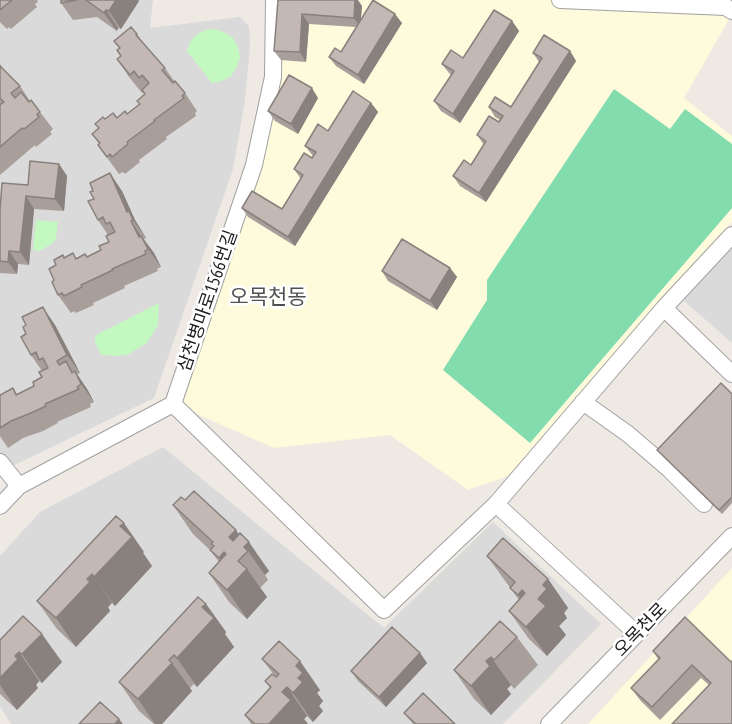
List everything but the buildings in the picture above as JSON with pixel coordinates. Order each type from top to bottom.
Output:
[{"type":"street","name":"삼천병마로1566번길","points":[[173,404],[254,165],[273,77],[274,0]]},
{"type":"street","points":[[561,0],[726,7],[732,10]]},
{"type":"street","points":[[0,506],[19,486],[173,404],[384,610],[496,504],[664,308],[732,235]]},
{"type":"street","points":[[664,308],[732,374]]},
{"type":"street","points":[[584,402],[628,434],[704,504]]},
{"type":"street","points":[[0,462],[19,486]]},
{"type":"street","points":[[496,504],[637,634]]},
{"type":"street","name":"오목천로","points":[[549,724],[732,536]]},
{"type":"shaded area","points":[[0,0],[153,0],[150,28],[240,17],[249,26],[250,46],[245,100],[233,169],[154,398],[8,468],[0,466]]},
{"type":"shaded area","points":[[280,0],[559,0],[732,14],[684,98],[732,136],[732,222],[508,476],[468,490],[390,435],[274,448],[174,404],[260,168]]},
{"type":"shaded area","points":[[732,246],[732,343],[683,300]]},
{"type":"shaded area","points":[[163,447],[384,628],[493,522],[601,624],[503,724],[11,724],[0,706],[0,556],[40,512]]},
{"type":"shaded area","points":[[732,568],[732,724],[588,724]]},
{"type":"green space","points":[[214,29],[233,38],[240,57],[231,76],[212,83],[187,51],[196,35],[205,30]]},
{"type":"green space","points":[[614,89],[670,129],[685,109],[732,144],[732,208],[530,443],[443,370],[487,300],[487,280]]},
{"type":"green space","points":[[36,220],[58,222],[53,243],[40,251],[33,250]]},
{"type":"green space","points":[[159,303],[158,325],[147,343],[127,355],[101,355],[95,342],[98,334]]},
{"type":"district","name":"오목천동","points":[[268,298]]}]
